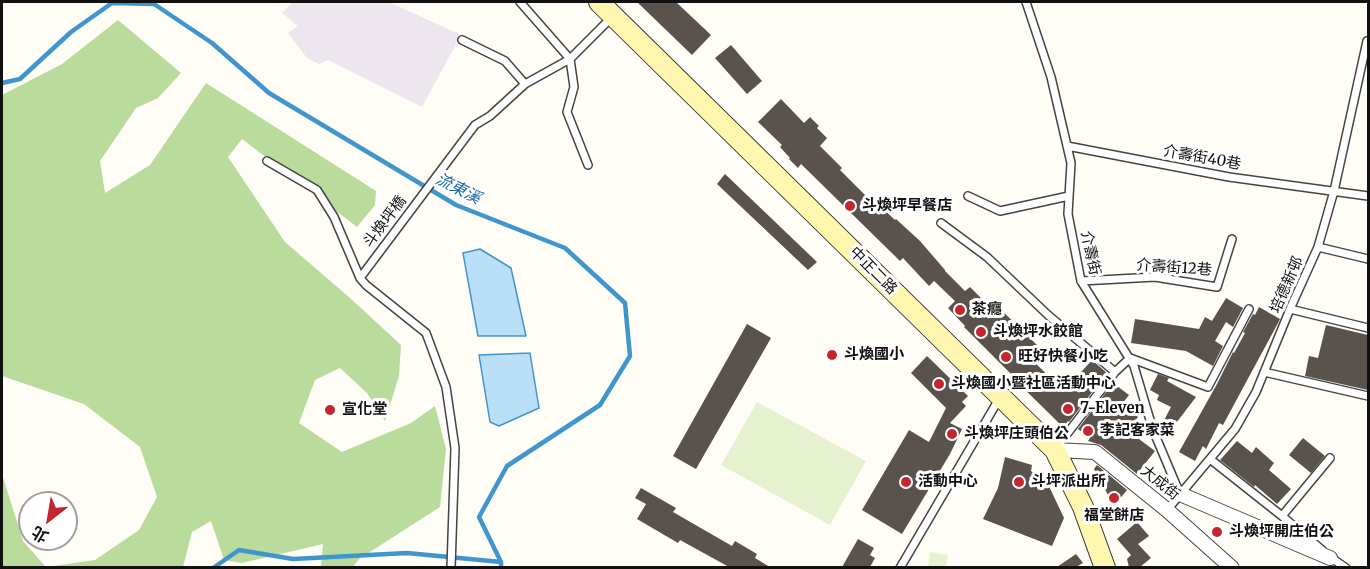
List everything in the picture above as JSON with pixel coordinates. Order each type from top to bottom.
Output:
[{"type":"main road","name":"中正二路","points":[[599,2],[1055,450],[1083,507],[1105,567]]},
{"type":"street","name":"大成街","points":[[1055,450],[1095,452],[1167,510],[1232,567]]},
{"type":"street","points":[[1180,494],[1330,558]]},
{"type":"lane","points":[[520,2],[570,59],[574,87],[567,112],[588,165]]},
{"type":"lane","name":"介壽街","points":[[1026,2],[1051,77],[1071,163],[1068,214],[1081,281],[1134,366],[1152,429],[1180,494]]},
{"type":"lane","name":"斗煥坪橋","points":[[360,278],[475,125],[490,116],[525,84],[570,59],[614,16]]},
{"type":"lane","points":[[462,40],[506,62],[525,84]]},
{"type":"lane","name":"培德新邨","points":[[1167,510],[1235,429],[1256,392],[1318,247],[1334,191],[1367,41]]},
{"type":"lane","name":"介壽街40巷","points":[[1067,146],[1229,177],[1368,196]]},
{"type":"lane","points":[[267,161],[317,190],[334,217],[360,278],[426,333],[446,387],[455,448],[451,567]]},
{"type":"lane","points":[[968,196],[1000,211],[1069,196]]},
{"type":"lane","points":[[941,223],[987,257],[1048,315],[1115,372]]},
{"type":"lane","name":"介壽街12巷","points":[[1081,281],[1155,277],[1217,287],[1232,239]]},
{"type":"lane","points":[[1318,247],[1368,259]]},
{"type":"lane","points":[[1055,450],[1115,372],[1130,358],[1208,387],[1249,309]]},
{"type":"lane","points":[[1290,309],[1368,328]]},
{"type":"lane","points":[[1264,372],[1368,396]]},
{"type":"lane","points":[[900,567],[1000,397]]},
{"type":"lane","points":[[1282,516],[1330,458]]},
{"type":"lane","points":[[1210,459],[1282,516],[1330,558],[1346,567]]},
{"type":"shaded area","points":[[293,2],[389,2],[461,35],[422,107],[328,60],[319,64],[307,58],[288,33],[298,26],[282,13]]},
{"type":"green space","points":[[118,20],[181,73],[158,98],[136,108],[100,161],[105,193],[150,165],[206,83],[376,191],[375,205],[357,227],[242,139],[228,157],[285,242],[401,345],[399,376],[385,421],[367,393],[340,368],[315,380],[299,423],[342,452],[411,423],[435,406],[446,449],[440,507],[359,559],[353,567],[321,567],[323,544],[242,563],[224,560],[211,521],[192,532],[183,567],[46,567],[95,560],[139,530],[157,497],[140,447],[84,404],[2,376],[2,95],[62,64]]},
{"type":"green space","points":[[757,402],[866,461],[830,525],[721,465]]},
{"type":"green space","points":[[2,474],[18,525],[18,551],[32,551],[46,567],[2,567]]},
{"type":"green space","points":[[930,552],[948,555],[946,567],[928,567]]},
{"type":"water","points":[[480,249],[511,268],[526,336],[478,336],[463,253]]},
{"type":"water","points":[[530,353],[539,408],[499,426],[490,422],[479,355]]},
{"type":"building","points":[[637,2],[676,2],[711,35],[692,55]]},
{"type":"building","points":[[731,45],[762,81],[747,94],[715,58]]},
{"type":"building","points":[[781,99],[804,123],[810,117],[819,126],[817,128],[827,138],[820,146],[872,202],[874,200],[920,241],[965,291],[970,287],[987,304],[991,300],[1037,345],[1027,355],[1064,391],[1092,360],[1107,373],[1069,422],[1063,427],[964,327],[948,308],[955,301],[934,281],[929,286],[903,258],[900,261],[801,164],[798,168],[789,159],[780,147],[782,145],[758,122]]},
{"type":"building","points":[[725,174],[817,262],[808,270],[717,184]]},
{"type":"building","points":[[1226,298],[1243,308],[1233,327],[1226,322],[1215,341],[1223,346],[1213,366],[1186,351],[1131,343],[1135,319],[1199,329],[1205,317],[1212,321]]},
{"type":"building","points":[[1259,307],[1280,319],[1223,425],[1219,423],[1206,449],[1203,446],[1195,461],[1179,452],[1245,333],[1243,332]]},
{"type":"building","points":[[747,324],[771,338],[696,469],[673,456]]},
{"type":"building","points":[[1326,325],[1368,335],[1368,390],[1305,376],[1309,356],[1318,358]]},
{"type":"building","name":"活動中心","points":[[927,356],[968,396],[962,402],[966,406],[950,423],[962,429],[950,454],[902,534],[862,510],[909,430],[929,442],[946,408],[911,373]]},
{"type":"building","points":[[1158,374],[1169,378],[1167,381],[1196,397],[1170,431],[1161,426],[1171,407],[1157,400],[1159,395],[1150,390]]},
{"type":"building","points":[[1113,383],[1129,395],[1122,404],[1138,417],[1127,430],[1155,451],[1137,474],[1101,445],[1088,441],[1090,438],[1078,429]]},
{"type":"building","points":[[1303,438],[1325,456],[1311,473],[1289,455]]},
{"type":"building","points":[[1237,441],[1252,453],[1256,447],[1274,463],[1269,470],[1291,489],[1277,504],[1220,460]]},
{"type":"building","points":[[1005,457],[1032,465],[1031,471],[1047,482],[1064,518],[1052,546],[983,519],[998,488]]},
{"type":"building","points":[[1097,465],[1127,490],[1114,506],[1094,469]]},
{"type":"building","points":[[641,488],[676,508],[673,512],[732,546],[735,541],[757,554],[755,558],[770,567],[729,567],[680,540],[678,543],[637,519],[646,504],[635,498]]},
{"type":"building","points":[[1137,522],[1149,536],[1138,544],[1151,558],[1140,567],[1129,567],[1127,559],[1131,555],[1117,539]]},
{"type":"building","points":[[858,539],[874,548],[870,555],[875,558],[870,567],[842,567]]},
{"type":"building","points":[[1076,554],[1083,563],[1076,567],[1057,567]]},
{"type":"waterway","name":"流東溪","points":[[2,83],[20,79],[71,32],[112,3],[154,4],[212,43],[269,93],[456,205],[565,248],[625,303],[630,356],[600,405],[507,466],[479,517],[501,562],[501,568]]},
{"type":"waterway","points":[[213,568],[239,550],[293,559],[407,553],[501,562]]},
{"type":"place","name":"斗煥坪早餐店","points":[[850,206]]},
{"type":"place","name":"茶癮","points":[[960,310]]},
{"type":"place","name":"斗煥坪水餃館","points":[[981,332]]},
{"type":"place","name":"斗煥國小","points":[[832,355]]},
{"type":"place","name":"旺好快餐小吃","points":[[1006,357]]},
{"type":"place","name":"斗煥國小暨社區活動中心","points":[[939,384]]},
{"type":"place","name":"7-Eleven","points":[[1068,409]]},
{"type":"place","name":"宣化堂","points":[[330,410]]},
{"type":"place","name":"李記客家菜","points":[[1088,431]]},
{"type":"place","name":"斗煥坪庄頭伯公","points":[[952,434]]},
{"type":"place","name":"活動中心","points":[[906,482]]},
{"type":"place","name":"斗坪派出所","points":[[1019,482]]},
{"type":"place","name":"福堂餅店","points":[[1114,498]]},
{"type":"place","name":"斗煥坪開庄伯公","points":[[1217,532]]}]
